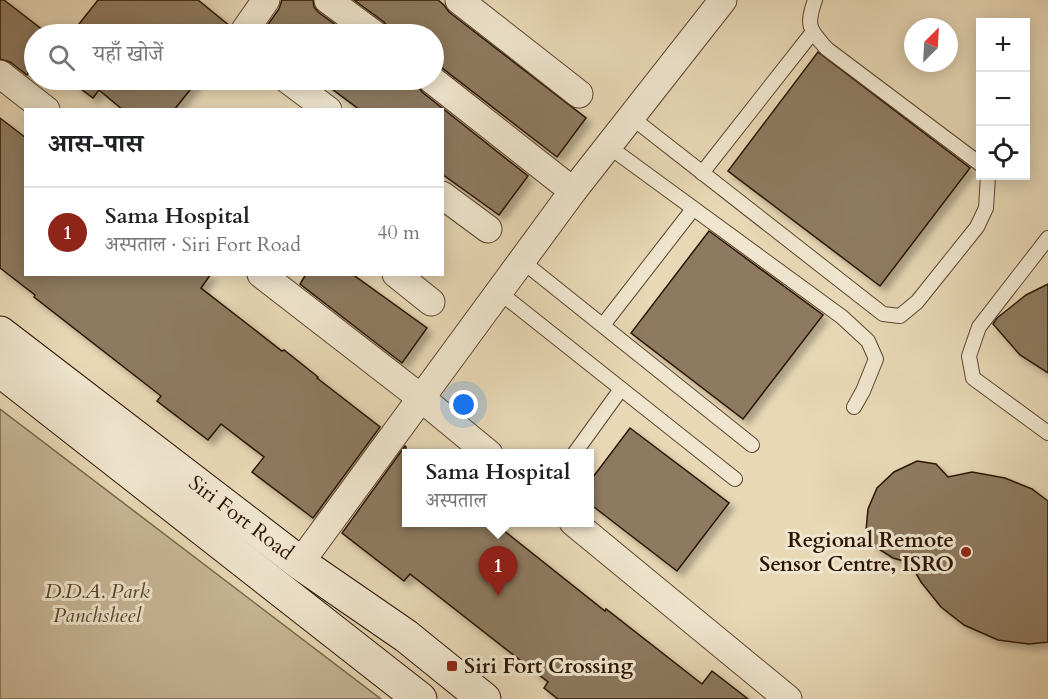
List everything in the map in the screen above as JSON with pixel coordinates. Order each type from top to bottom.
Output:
[{"type":"street","points":[[250,24],[266,0]]},
{"type":"street","points":[[328,0],[360,24]]},
{"type":"street","points":[[459,0],[579,94]]},
{"type":"street","points":[[300,563],[573,191],[723,0]]},
{"type":"street","points":[[0,74],[43,108]]},
{"type":"street","points":[[444,89],[573,191]]},
{"type":"street","points":[[301,90],[325,108]]},
{"type":"street","points":[[444,196],[488,229]]},
{"type":"street","points":[[264,276],[484,449]]},
{"type":"street","points":[[398,276],[431,302]]},
{"type":"street","name":"Siri Fort Road","points":[[0,333],[300,563],[406,636],[484,699]]},
{"type":"street","name":"Siri Fort Road","points":[[0,370],[420,699]]},
{"type":"street","points":[[579,527],[788,699]]},
{"type":"lane","points":[[815,0],[809,18],[812,33],[826,49],[976,160]]},
{"type":"lane","points":[[702,173],[812,33]]},
{"type":"lane","points":[[631,117],[883,314],[900,316],[917,302],[977,227],[986,208],[988,180]]},
{"type":"lane","points":[[608,146],[842,317],[868,340],[876,360],[855,407]]},
{"type":"lane","points":[[603,325],[693,209]]},
{"type":"lane","points":[[1048,238],[979,327],[969,356],[973,378],[1048,433]]},
{"type":"lane","points":[[522,261],[752,445]]},
{"type":"lane","points":[[499,292],[735,479]]},
{"type":"lane","points":[[577,449],[621,389]]},
{"type":"green space","name":"D.D.A. Park Panchsheel","points":[[0,409],[381,699],[0,699]]},
{"type":"building","points":[[0,0],[4,0],[35,24],[24,24],[24,73],[10,62],[0,59]]},
{"type":"building","points":[[98,0],[198,0],[228,24],[79,24]]},
{"type":"building","points":[[282,0],[313,0],[318,12],[334,24],[268,24],[279,9]]},
{"type":"building","points":[[354,0],[438,0],[449,12],[586,118],[557,157],[444,70],[444,24],[386,24]]},
{"type":"building","points":[[818,52],[970,168],[880,286],[728,171]]},
{"type":"building","points":[[82,90],[99,90],[93,98]]},
{"type":"building","points":[[99,90],[190,90],[176,108],[121,108]]},
{"type":"building","points":[[333,90],[421,90],[442,108],[357,108]]},
{"type":"building","points":[[444,109],[528,176],[499,215],[444,175]]},
{"type":"building","points":[[0,118],[24,136],[24,276],[210,276],[201,288],[282,351],[284,350],[380,427],[313,518],[252,472],[264,457],[221,424],[208,440],[157,401],[161,396],[0,268]]},
{"type":"building","points":[[709,231],[823,315],[743,419],[631,333]]},
{"type":"building","points":[[305,276],[355,276],[427,328],[402,363],[300,284]]},
{"type":"building","points":[[1048,284],[1048,373],[1020,355],[993,324],[997,318],[1026,295]]},
{"type":"building","points":[[630,428],[729,503],[677,571],[594,507],[594,476]]},
{"type":"building","points":[[402,450],[402,527],[499,527],[702,684],[712,671],[748,699],[558,699],[544,688],[548,682],[410,574],[404,581],[342,533]]},
{"type":"building","name":"Regional Remote Sensor Centre, ISRO","points":[[917,461],[936,464],[948,477],[972,472],[1005,478],[1032,489],[1048,501],[1048,642],[1029,644],[998,640],[964,625],[941,607],[921,582],[910,563],[893,558],[874,546],[866,530],[868,509],[877,488],[894,472]]},
{"type":"place","name":"Regional Remote Sensor Centre, ISRO","points":[[966,552]]},
{"type":"place","name":"Sama Hospital","points":[[498,596]]},
{"type":"place","name":"Siri Fort Crossing","points":[[452,666]]}]
